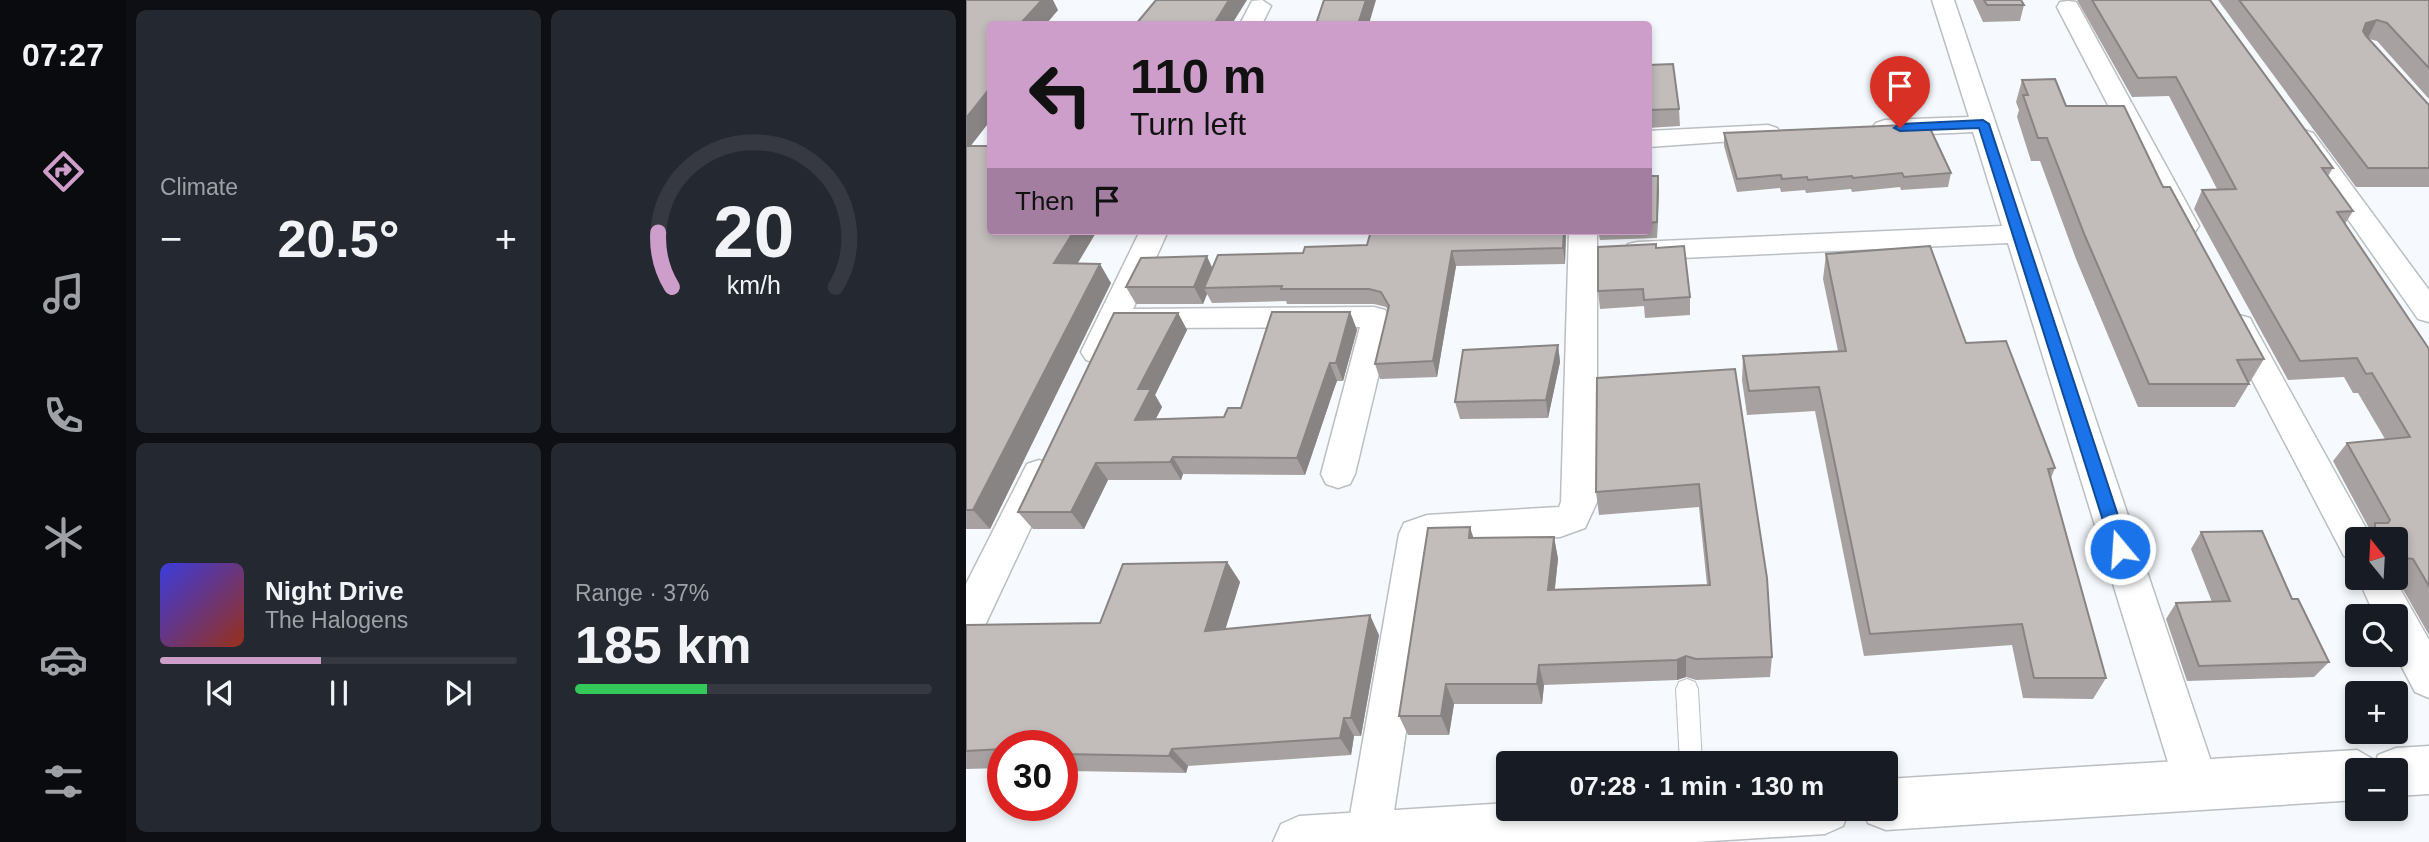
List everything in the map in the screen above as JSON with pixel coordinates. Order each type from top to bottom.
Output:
[{"type":"main road","points":[[2408,771],[2429,770]]},
{"type":"main road","points":[[1898,804],[2345,776]]},
{"type":"main road","points":[[1299,842],[1537,834],[1634,821]]},
{"type":"street","points":[[1943,0],[2197,785]]},
{"type":"street","points":[[2068,7],[2201,255]]},
{"type":"street","points":[[2293,123],[2429,312]]},
{"type":"street","points":[[1858,130],[1983,124]]},
{"type":"street","points":[[1652,139],[1788,133]]},
{"type":"street","points":[[1368,838],[1418,534],[1427,530],[1572,519],[1578,502],[1583,242],[2019,234]]},
{"type":"street","points":[[1082,385],[1152,235]]},
{"type":"street","points":[[2227,303],[2347,527]]},
{"type":"street","points":[[1113,318],[1374,317],[1377,321],[1339,474]]},
{"type":"street","points":[[966,624],[1051,448]]},
{"type":"street","points":[[2408,640],[2429,679]]},
{"type":"lane","points":[[1687,689],[1690,751]]},
{"type":"building","points":[[966,0],[1042,0],[1023,21],[987,21],[987,92],[966,118]]},
{"type":"building","points":[[1156,0],[1229,0],[1216,21],[1138,21]]},
{"type":"building","points":[[1324,0],[1366,0],[1359,21],[1317,21]]},
{"type":"building","points":[[1984,0],[2021,0],[2024,5],[1987,5]]},
{"type":"building","points":[[2092,0],[2210,0],[2333,168],[2322,168],[2353,211],[2337,212],[2429,349],[2429,586],[2413,559],[2408,558],[2408,527],[2375,527],[2375,523],[2388,523],[2390,520],[2347,443],[2410,437],[2372,373],[2366,374],[2357,358],[2300,361],[2202,190],[2236,189],[2176,77],[2138,78]]},
{"type":"building","points":[[2239,0],[2429,0],[2429,68],[2387,23],[2377,20],[2366,23],[2363,31],[2429,105],[2429,168],[2368,168]]},
{"type":"building","points":[[1673,64],[1679,109],[1652,110],[1652,65]]},
{"type":"building","points":[[2055,79],[2066,106],[2124,106],[2163,187],[2170,187],[2264,359],[2237,360],[2249,384],[2149,384],[2085,236],[2047,138],[2038,138],[2023,95],[2028,95],[2022,80]]},
{"type":"building","points":[[1928,124],[1951,173],[1904,177],[1902,173],[1808,180],[1807,177],[1782,179],[1781,175],[1737,179],[1724,133]]},
{"type":"building","points":[[966,146],[987,146],[987,235],[1072,235],[1054,263],[1100,264],[973,510],[966,510]]},
{"type":"building","points":[[1652,176],[1658,176],[1657,222],[1652,223]]},
{"type":"building","points":[[1370,235],[1564,235],[1563,248],[1452,251],[1433,361],[1375,364],[1389,306],[1381,292],[1369,289],[1281,289],[1282,286],[1204,288],[1218,255],[1303,253],[1305,247],[1367,245]]},
{"type":"building","points":[[1656,244],[1656,248],[1684,246],[1690,297],[1644,300],[1643,289],[1598,291],[1598,247]]},
{"type":"building","points":[[1930,246],[1966,343],[2006,341],[2055,468],[2048,469],[2106,678],[2034,678],[2022,624],[1870,634],[1819,387],[1749,391],[1743,356],[1846,351],[1826,254]]},
{"type":"building","points":[[1207,256],[1194,287],[1126,287],[1141,258]]},
{"type":"building","points":[[1272,312],[1350,312],[1336,363],[1330,363],[1297,458],[1173,457],[1170,462],[1096,463],[1071,512],[1018,512],[1114,313],[1178,313],[1138,389],[1151,389],[1135,420],[1224,417],[1228,408],[1241,408]]},
{"type":"building","points":[[1558,345],[1546,400],[1455,402],[1463,350]]},
{"type":"building","points":[[1735,369],[1767,578],[1772,657],[1696,659],[1686,656],[1677,660],[1539,665],[1537,684],[1446,684],[1441,716],[1399,716],[1428,528],[1470,527],[1469,538],[1554,537],[1548,590],[1710,585],[1699,484],[1596,492],[1597,378]]},
{"type":"building","points":[[2262,531],[2292,599],[2298,599],[2329,662],[2199,666],[2176,603],[2230,601],[2201,532]]},
{"type":"building","points":[[1227,562],[1205,631],[1370,615],[1351,718],[1344,718],[1340,738],[1172,749],[1169,756],[1078,754],[1078,730],[987,730],[987,750],[966,751],[966,625],[1100,623],[1123,564]]},
{"type":"route","points":[[1900,128],[1983,124],[2120,549]]}]
